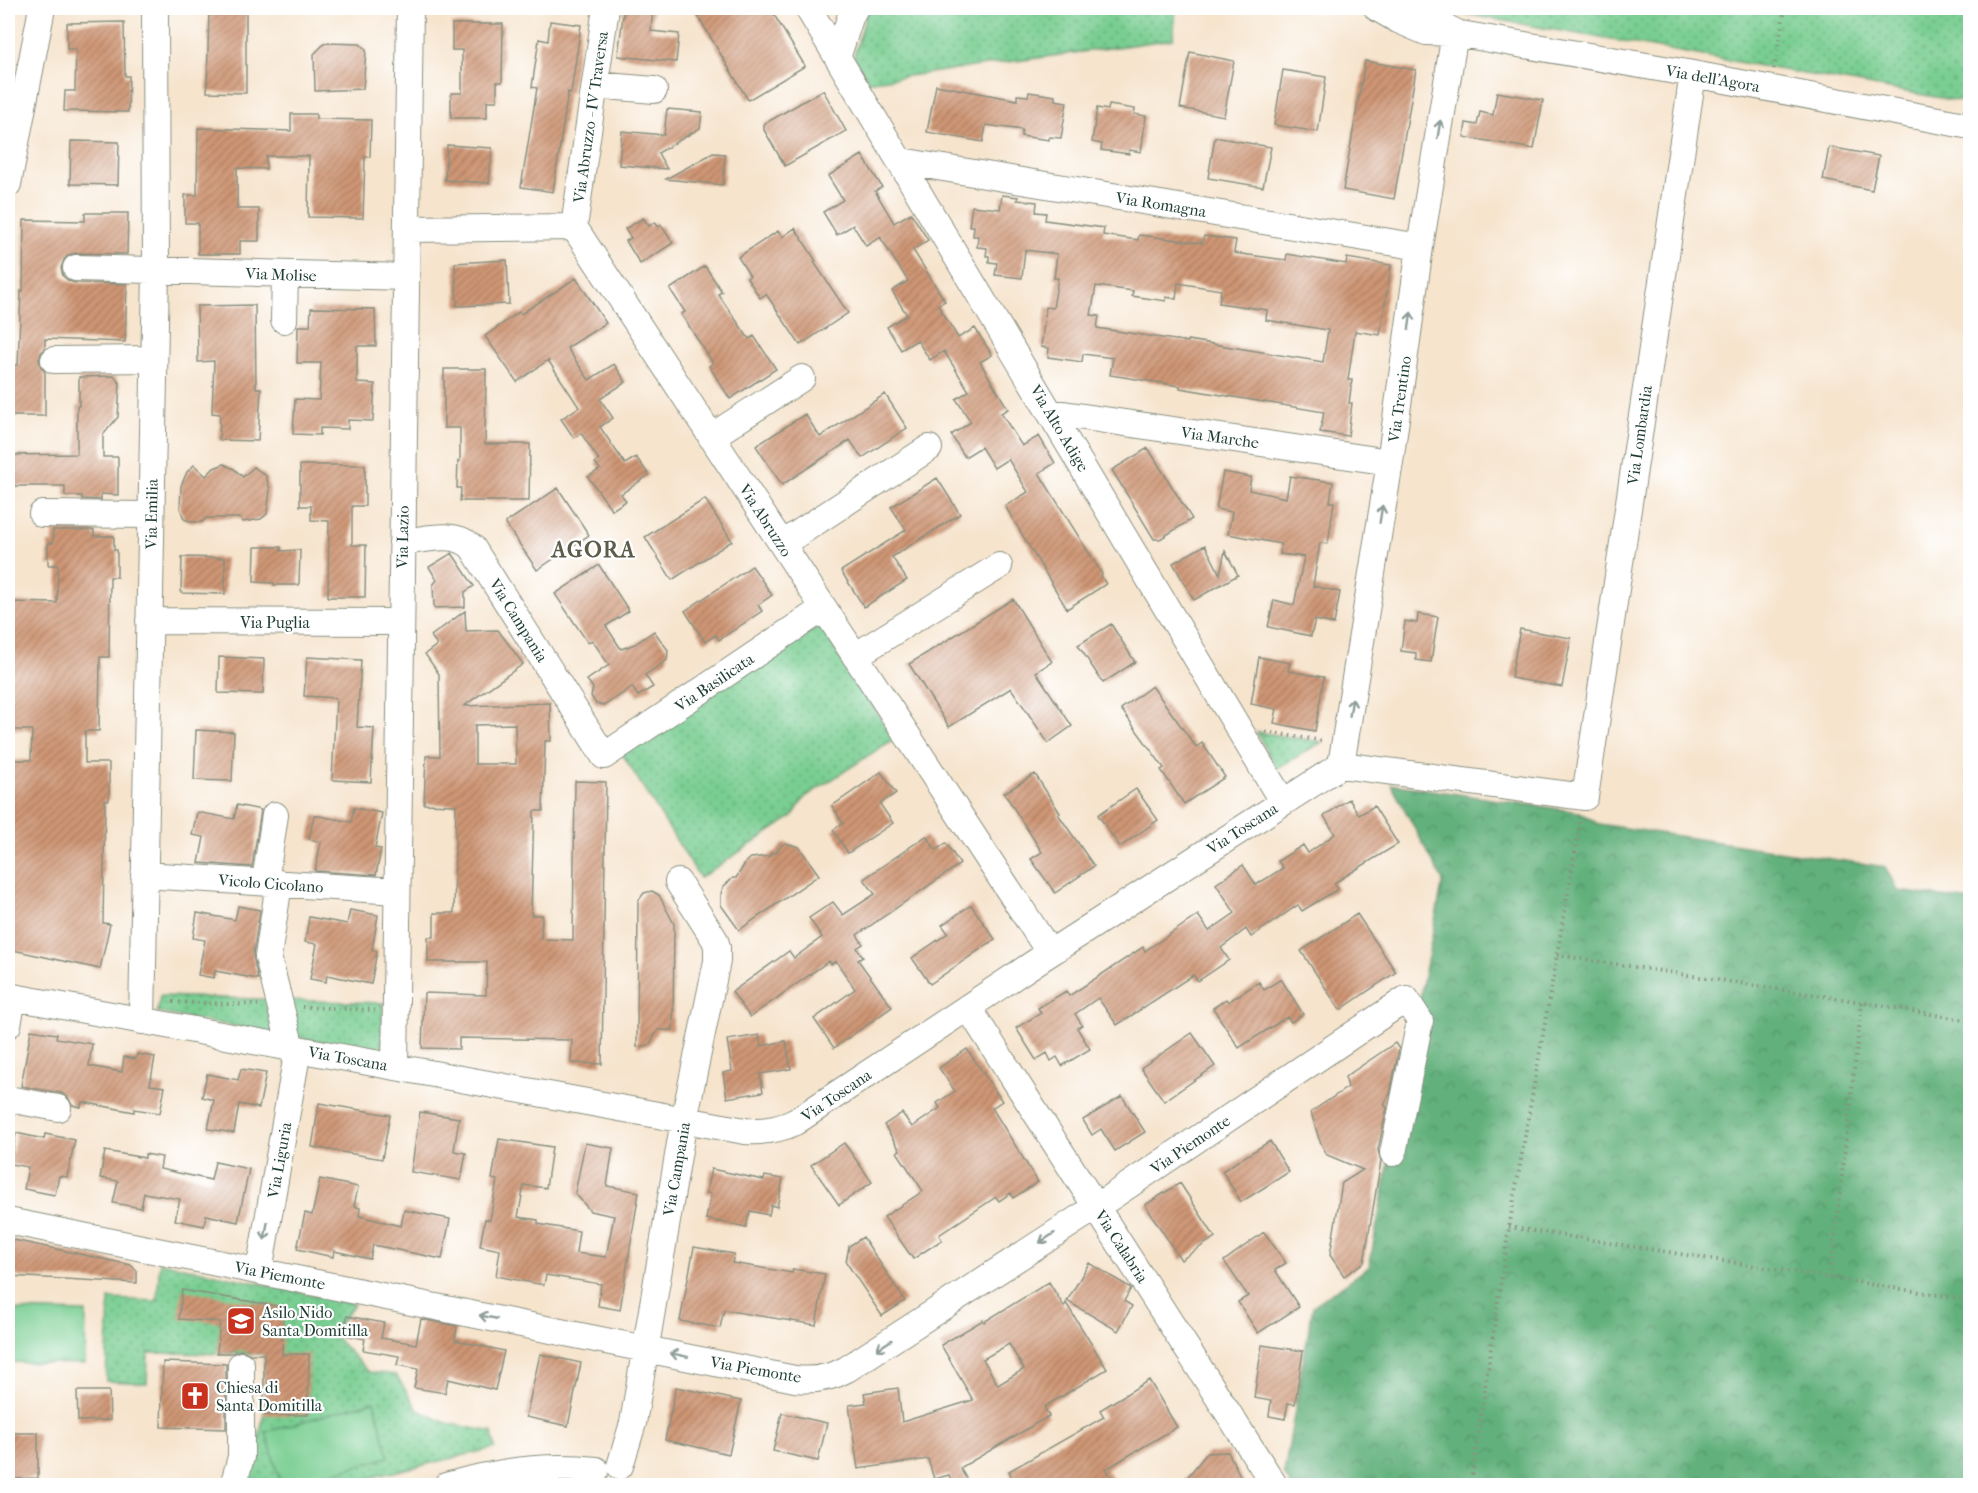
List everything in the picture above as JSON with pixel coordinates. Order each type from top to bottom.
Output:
[{"type":"street","points":[[8,184],[42,8]]},
{"type":"street","name":"Via Emilia","points":[[142,1021],[156,270],[155,8]]},
{"type":"street","name":"Via Lazio","points":[[394,1067],[410,8]]},
{"type":"street","name":"Via Abruzzo - IV Traversa","points":[[574,227],[606,8]]},
{"type":"street","name":"Via Alto Adige","points":[[808,8],[1282,801]]},
{"type":"street","points":[[838,55],[855,8]]},
{"type":"street","points":[[1356,8],[1372,8]]},
{"type":"street","name":"Via dell'Agora","points":[[1377,8],[1425,32],[1455,33],[1693,74],[1971,126]]},
{"type":"street","name":"Via dell'Agora","points":[[1422,8],[1433,21],[1455,33]]},
{"type":"street","name":"Via Trentino","points":[[1343,754],[1455,33]]},
{"type":"street","name":"Via Lombardia","points":[[1585,797],[1693,74]]},
{"type":"street","points":[[595,85],[654,90]]},
{"type":"street","name":"Via Romagna","points":[[901,161],[1420,247]]},
{"type":"street","points":[[407,229],[574,227]]},
{"type":"street","name":"Via Abruzzo","points":[[574,227],[1050,953]]},
{"type":"street","name":"Via Molise","points":[[76,268],[406,277]]},
{"type":"street","points":[[284,320],[285,274]]},
{"type":"street","points":[[54,360],[154,359]]},
{"type":"street","points":[[711,436],[801,378]]},
{"type":"street","name":"Via Marche","points":[[1050,412],[1390,462]]},
{"type":"street","points":[[782,544],[929,448]]},
{"type":"street","points":[[42,514],[151,515]]},
{"type":"street","name":"Via Campania","points":[[402,542],[449,537],[463,540],[472,547],[604,756]]},
{"type":"street","points":[[855,656],[999,566]]},
{"type":"street","name":"Via Basilicata","points":[[604,756],[824,608]]},
{"type":"street","name":"Via Puglia","points":[[149,621],[401,622]]},
{"type":"street","points":[[1343,754],[1585,797]]},
{"type":"street","name":"Via Toscana","points":[[10,997],[684,1120],[752,1131],[768,1131],[783,1128],[795,1122],[1282,801],[1343,754]]},
{"type":"street","points":[[275,815],[268,957],[294,1048]]},
{"type":"street","name":"Vicolo Cicolano","points":[[144,875],[397,891]]},
{"type":"street","name":"Via Campania","points":[[610,1477],[631,1431],[684,1120],[718,955],[715,940],[678,882]]},
{"type":"street","points":[[8,1024],[10,997]]},
{"type":"street","name":"Via Piemonte","points":[[8,1221],[795,1379],[813,1379],[828,1377],[847,1369],[1406,999],[1420,1021],[1393,1153]]},
{"type":"street","name":"Via Calabria","points":[[968,1007],[1275,1485]]},
{"type":"street","name":"Via Liguria","points":[[259,1271],[294,1048]]},
{"type":"street","points":[[8,1099],[58,1108]]},
{"type":"street","points":[[233,1485],[241,1457],[241,1365]]},
{"type":"street","points":[[446,1485],[484,1476],[563,1468],[610,1477]]},
{"type":"street","points":[[531,1470],[561,1478],[574,1485]]},
{"type":"path","points":[[1770,88],[1785,8]]},
{"type":"path","points":[[1239,728],[1343,754]]},
{"type":"path","points":[[1476,1485],[1472,1475],[1509,1227],[1585,797]]},
{"type":"path","points":[[1557,955],[1971,1021]]},
{"type":"path","points":[[1830,1278],[1862,1002]]},
{"type":"path","points":[[1509,1227],[1971,1300]]},
{"type":"green space","points":[[868,8],[1176,8],[1173,39],[866,82],[854,56]]},
{"type":"green space","points":[[1452,8],[1970,8],[1970,103],[1459,13]]},
{"type":"green space","points":[[816,620],[894,739],[805,797],[792,817],[700,878],[621,752]]},
{"type":"green space","points":[[1257,732],[1322,742],[1276,769]]},
{"type":"green space","points":[[1391,784],[1579,812],[1598,824],[1885,867],[1898,891],[1970,901],[1970,1485],[1291,1486],[1284,1473],[1313,1306],[1369,1267],[1443,881]]},
{"type":"green space","points":[[160,996],[383,1003],[382,1052],[157,1013]]},
{"type":"green space","points":[[160,1262],[354,1304],[332,1334],[369,1372],[396,1375],[418,1410],[446,1423],[492,1432],[495,1448],[340,1485],[243,1485],[255,1456],[264,1415],[264,1354],[148,1353],[147,1383],[106,1381],[109,1299],[157,1301]]},
{"type":"green space","points":[[8,1310],[86,1312],[85,1364],[8,1362]]},
{"type":"green space","points":[[374,1401],[389,1457],[290,1485],[281,1485],[266,1432]]},
{"type":"building","points":[[209,8],[246,8],[246,93],[207,92]]},
{"type":"building","points":[[624,8],[653,8],[651,31],[679,34],[676,62],[618,56]]},
{"type":"building","points":[[693,8],[770,8],[805,66],[748,100]]},
{"type":"building","points":[[550,21],[581,25],[553,192],[521,187],[537,88],[532,87],[539,39],[548,41]]},
{"type":"building","points":[[124,22],[125,76],[129,76],[128,112],[64,111],[65,91],[75,91],[76,49],[67,49],[67,23]]},
{"type":"building","points":[[452,24],[503,24],[502,82],[497,82],[497,101],[487,101],[487,118],[451,118],[451,93],[462,93],[462,50],[452,50]]},
{"type":"building","points":[[325,43],[360,44],[366,50],[363,89],[315,91],[314,54]]},
{"type":"building","points":[[1190,52],[1234,61],[1224,116],[1180,108]]},
{"type":"building","points":[[1365,61],[1416,70],[1394,199],[1343,190]]},
{"type":"building","points":[[1283,70],[1326,77],[1318,132],[1274,125]]},
{"type":"building","points":[[936,85],[1017,100],[1017,95],[1028,96],[1029,92],[1055,96],[1055,100],[1067,102],[1061,138],[1049,137],[1049,140],[1021,136],[1022,130],[986,125],[983,142],[927,132]]},
{"type":"building","points":[[823,90],[846,131],[785,166],[764,130],[764,124]]},
{"type":"building","points":[[1497,92],[1543,100],[1534,149],[1464,137],[1466,123],[1477,125],[1480,112],[1493,115]]},
{"type":"building","points":[[1109,105],[1135,109],[1134,114],[1146,116],[1141,152],[1129,150],[1129,154],[1101,150],[1102,144],[1092,142],[1097,108],[1108,110]]},
{"type":"building","points":[[667,109],[702,112],[700,128],[658,153],[667,169],[619,165],[622,131],[664,135]]},
{"type":"building","points":[[291,114],[316,114],[316,119],[371,120],[370,157],[365,157],[363,218],[308,217],[309,156],[266,156],[266,169],[237,168],[237,209],[259,209],[259,241],[240,241],[240,254],[198,254],[198,223],[185,223],[185,195],[197,195],[198,128],[291,131]]},
{"type":"building","points":[[1215,137],[1271,147],[1263,187],[1208,178]]},
{"type":"building","points":[[71,141],[119,142],[118,185],[70,184]]},
{"type":"building","points":[[447,145],[492,148],[489,183],[445,180]]},
{"type":"building","points":[[1829,147],[1879,156],[1872,190],[1823,180]]},
{"type":"building","points":[[713,153],[725,154],[723,185],[666,179]]},
{"type":"building","points":[[862,155],[882,187],[875,191],[894,223],[911,213],[928,240],[913,250],[945,301],[938,305],[958,338],[975,328],[992,355],[980,362],[1008,409],[1001,413],[1022,446],[1039,436],[1055,463],[1039,473],[1106,584],[1067,609],[1005,506],[1028,492],[1008,459],[994,468],[981,447],[965,457],[951,435],[971,422],[956,399],[969,391],[944,351],[930,360],[917,340],[901,350],[887,327],[907,315],[892,291],[908,281],[880,237],[866,246],[853,225],[837,235],[823,212],[843,200],[828,176]]},
{"type":"building","points":[[1002,195],[1018,197],[1017,200],[1037,202],[1036,212],[1046,213],[1045,220],[1104,228],[1103,235],[1138,240],[1139,235],[1202,243],[1204,236],[1236,240],[1234,253],[1286,260],[1287,254],[1346,264],[1347,258],[1391,265],[1380,335],[1355,331],[1348,380],[1352,380],[1349,403],[1352,403],[1348,436],[1320,432],[1324,412],[1110,375],[1113,358],[1083,354],[1082,362],[1048,357],[1049,348],[1041,347],[1046,307],[1053,308],[1058,278],[1054,278],[1057,254],[1025,250],[1022,278],[995,275],[997,263],[989,262],[989,256],[986,256],[987,248],[977,247],[978,236],[973,236],[974,226],[969,226],[972,206],[1000,209]],"holes":[[[1178,283],[1221,290],[1219,303],[1267,310],[1266,320],[1328,330],[1323,362],[1097,328],[1099,316],[1091,315],[1096,286],[1133,291],[1132,296],[1166,301],[1166,297],[1176,299]]]},
{"type":"building","points":[[85,213],[128,213],[127,254],[76,253],[64,260],[61,268],[63,276],[75,283],[127,284],[125,342],[45,339],[45,349],[39,360],[45,372],[45,416],[8,416],[8,383],[11,383],[11,365],[18,365],[21,291],[23,291],[24,220],[85,221]]},
{"type":"building","points":[[643,218],[649,226],[655,222],[658,227],[661,225],[673,243],[640,264],[626,241],[631,238],[625,229]]},
{"type":"building","points":[[795,228],[816,261],[814,262],[848,313],[800,345],[766,294],[760,298],[747,278],[750,276],[738,257],[778,231],[782,237]]},
{"type":"building","points":[[507,260],[509,304],[457,306],[455,263]]},
{"type":"building","points":[[705,266],[722,292],[718,294],[749,339],[754,336],[776,369],[730,399],[709,366],[713,363],[681,314],[685,312],[670,289]]},
{"type":"building","points":[[576,278],[606,323],[567,348],[589,380],[614,364],[626,382],[600,399],[613,418],[600,427],[625,464],[636,457],[649,475],[621,494],[626,501],[612,510],[588,477],[600,469],[595,463],[599,460],[581,433],[574,438],[561,419],[579,407],[548,360],[517,382],[485,336],[519,312],[521,314]]},
{"type":"building","points":[[255,305],[256,388],[261,388],[258,441],[219,440],[220,414],[212,413],[214,361],[198,362],[197,306]]},
{"type":"building","points":[[311,308],[375,309],[376,346],[357,346],[357,383],[375,384],[373,421],[348,420],[348,429],[320,428],[320,435],[293,434],[295,399],[319,400],[321,363],[297,363],[298,326],[310,326]]},
{"type":"building","points":[[444,369],[486,369],[485,444],[530,444],[529,501],[460,501],[461,488],[457,488],[460,428],[444,428]]},
{"type":"building","points":[[114,376],[120,384],[118,417],[103,435],[103,457],[118,457],[118,495],[101,494],[101,500],[82,499],[82,496],[65,496],[65,486],[8,486],[8,455],[77,454],[79,377]]},
{"type":"building","points":[[885,394],[907,428],[862,458],[850,440],[782,485],[756,446],[805,414],[820,437]]},
{"type":"building","points":[[1148,448],[1192,519],[1160,539],[1154,539],[1112,470]]},
{"type":"building","points":[[224,464],[243,477],[254,467],[266,476],[270,490],[267,514],[261,519],[243,522],[240,518],[206,518],[202,522],[184,519],[180,508],[181,486],[187,472],[194,465],[206,476],[214,468]]},
{"type":"building","points":[[300,465],[365,465],[365,506],[352,506],[352,545],[366,545],[365,597],[328,597],[329,521],[311,520],[311,506],[300,506]]},
{"type":"building","points":[[1223,472],[1251,477],[1249,490],[1286,498],[1290,476],[1333,482],[1330,502],[1334,502],[1328,544],[1320,543],[1313,586],[1340,592],[1334,624],[1315,620],[1311,636],[1268,627],[1274,600],[1294,605],[1304,557],[1280,554],[1281,544],[1228,534],[1232,512],[1216,509]]},
{"type":"building","points":[[937,478],[960,514],[892,557],[907,580],[864,607],[841,571],[906,530],[891,507]]},
{"type":"building","points":[[558,488],[589,535],[537,570],[505,523]]},
{"type":"building","points":[[705,499],[732,541],[672,580],[645,537]]},
{"type":"building","points":[[53,530],[94,530],[94,536],[114,536],[114,550],[117,550],[117,577],[110,577],[109,657],[100,657],[99,731],[85,731],[85,763],[109,763],[109,800],[105,800],[103,923],[110,924],[100,969],[8,949],[8,760],[31,760],[32,730],[8,730],[8,602],[57,603],[58,565],[48,565],[48,543],[53,543]]},
{"type":"building","points":[[1205,545],[1220,574],[1225,551],[1238,575],[1194,600],[1173,563]]},
{"type":"building","points":[[255,547],[281,547],[281,551],[300,550],[299,585],[254,582]]},
{"type":"building","points":[[452,553],[474,586],[465,592],[465,607],[434,608],[433,585],[437,580],[429,567]]},
{"type":"building","points":[[182,557],[225,558],[225,594],[181,593]]},
{"type":"building","points":[[599,565],[629,611],[606,626],[621,649],[635,644],[654,631],[668,650],[667,660],[645,675],[653,687],[638,696],[632,687],[605,705],[596,704],[591,696],[593,688],[587,680],[609,665],[592,640],[588,643],[555,594]]},
{"type":"building","points":[[752,566],[772,595],[758,605],[762,611],[719,640],[716,635],[705,642],[685,611]]},
{"type":"building","points":[[1013,599],[1052,662],[1036,672],[1072,726],[1048,743],[1011,688],[949,727],[909,664]]},
{"type":"building","points":[[465,611],[466,631],[498,630],[523,664],[464,706],[550,703],[551,741],[545,741],[543,811],[534,811],[531,915],[542,915],[541,939],[573,940],[575,781],[606,782],[602,1064],[571,1063],[572,1040],[459,1038],[459,1049],[422,1048],[424,993],[486,995],[487,962],[428,962],[428,937],[434,937],[434,913],[454,913],[456,805],[424,804],[426,756],[440,756],[439,674],[425,654],[437,645],[431,636]],"holes":[[[515,724],[516,764],[475,764],[475,725]]]},
{"type":"building","points":[[1418,614],[1438,617],[1431,662],[1416,660],[1416,653],[1401,651],[1405,621],[1417,623]]},
{"type":"building","points":[[1111,624],[1135,662],[1103,683],[1078,645]]},
{"type":"building","points":[[1520,629],[1571,638],[1562,687],[1511,678]]},
{"type":"building","points":[[219,657],[264,659],[263,694],[218,693]]},
{"type":"building","points":[[307,657],[361,660],[357,727],[374,728],[371,782],[332,780],[336,698],[304,696]]},
{"type":"building","points":[[1259,657],[1290,663],[1288,671],[1324,677],[1315,731],[1274,723],[1277,709],[1251,704]]},
{"type":"building","points":[[1152,686],[1196,747],[1202,743],[1225,777],[1184,804],[1161,770],[1164,768],[1121,709]]},
{"type":"building","points":[[196,730],[234,732],[232,781],[194,780]]},
{"type":"building","points":[[881,772],[896,793],[880,804],[893,823],[848,853],[833,830],[843,823],[832,806]]},
{"type":"building","points":[[1035,774],[1060,813],[1058,814],[1094,866],[1055,893],[1031,859],[1042,852],[1004,793]]},
{"type":"building","points":[[1136,789],[1158,820],[1120,847],[1098,815]]},
{"type":"building","points":[[1349,799],[1359,815],[1374,806],[1398,844],[1334,883],[1338,889],[1302,911],[1298,905],[1251,937],[1246,929],[1221,948],[1229,960],[1198,981],[1193,975],[1117,1025],[1098,998],[1075,1014],[1082,1025],[1077,1028],[1090,1049],[1062,1066],[1057,1057],[1051,1061],[1047,1053],[1036,1060],[1016,1028],[1041,1013],[1038,1008],[1066,991],[1069,996],[1143,947],[1145,951],[1198,915],[1209,931],[1235,913],[1216,884],[1243,865],[1256,885],[1283,868],[1278,861],[1303,845],[1308,853],[1335,834],[1324,816]]},
{"type":"building","points":[[237,805],[261,810],[252,867],[199,863],[204,837],[192,835],[197,812],[234,819]]},
{"type":"building","points":[[354,808],[382,813],[375,848],[381,849],[376,875],[315,871],[321,842],[309,839],[314,815],[351,822]]},
{"type":"building","points":[[926,836],[936,850],[946,843],[960,864],[857,935],[863,944],[857,948],[863,957],[858,960],[892,1007],[834,1048],[814,1019],[855,989],[836,961],[831,964],[829,961],[750,1017],[732,992],[789,951],[794,958],[822,937],[809,918],[833,902],[843,915],[875,894],[864,879]]},
{"type":"building","points":[[785,843],[799,847],[819,875],[739,930],[721,905],[723,887],[736,878],[751,858],[770,856]]},
{"type":"building","points":[[652,891],[659,895],[674,924],[673,1030],[658,1030],[649,1045],[637,1047],[638,901],[644,893]]},
{"type":"building","points":[[971,905],[995,939],[930,984],[912,958],[948,933],[942,925]]},
{"type":"building","points":[[238,906],[260,910],[253,955],[258,979],[215,971],[214,978],[198,975],[205,940],[193,938],[197,913],[235,920]]},
{"type":"building","points":[[350,910],[378,915],[372,950],[377,951],[371,984],[327,975],[326,982],[310,979],[317,944],[305,942],[309,917],[347,924]]},
{"type":"building","points":[[1357,914],[1396,972],[1340,1010],[1301,951]]},
{"type":"building","points":[[1281,979],[1303,1014],[1291,1022],[1287,1017],[1239,1048],[1213,1008],[1226,999],[1228,1002],[1259,982],[1264,990]]},
{"type":"building","points":[[31,1030],[57,1034],[56,1038],[92,1044],[89,1066],[122,1072],[124,1057],[136,1059],[137,1054],[155,1057],[150,1085],[165,1087],[160,1113],[134,1109],[134,1112],[82,1102],[81,1107],[72,1105],[68,1097],[61,1093],[21,1086]]},
{"type":"building","points":[[1192,1033],[1215,1066],[1164,1101],[1141,1068]]},
{"type":"building","points":[[759,1035],[761,1046],[786,1041],[791,1069],[760,1074],[763,1092],[727,1098],[723,1073],[732,1071],[727,1040]]},
{"type":"building","points":[[1395,1043],[1399,1049],[1390,1094],[1384,1104],[1387,1108],[1378,1150],[1381,1161],[1364,1262],[1344,1276],[1330,1255],[1342,1183],[1363,1170],[1327,1155],[1319,1139],[1311,1112],[1348,1087],[1345,1077]]},
{"type":"building","points":[[967,1049],[1002,1101],[992,1108],[1038,1182],[1013,1198],[1011,1193],[999,1201],[996,1197],[939,1235],[942,1240],[913,1259],[884,1217],[923,1191],[897,1152],[900,1150],[884,1125],[902,1113],[912,1127],[940,1108],[937,1103],[955,1091],[939,1068]]},
{"type":"building","points":[[241,1069],[266,1073],[259,1108],[239,1104],[234,1133],[208,1129],[214,1100],[202,1097],[207,1074],[238,1080]]},
{"type":"building","points":[[1122,1096],[1145,1132],[1115,1151],[1101,1129],[1092,1135],[1083,1120]]},
{"type":"building","points":[[319,1103],[390,1115],[382,1159],[312,1147]]},
{"type":"building","points":[[420,1112],[459,1118],[454,1151],[466,1153],[461,1180],[411,1172]]},
{"type":"building","points":[[16,1133],[44,1139],[45,1134],[75,1140],[67,1177],[59,1176],[55,1195],[24,1189],[28,1167],[10,1164]]},
{"type":"building","points":[[499,1139],[552,1147],[546,1188],[524,1185],[518,1217],[538,1220],[538,1224],[579,1231],[576,1253],[606,1257],[614,1216],[590,1211],[575,1193],[585,1143],[613,1148],[607,1186],[639,1192],[620,1310],[598,1306],[601,1284],[546,1275],[544,1285],[496,1276],[500,1250],[480,1246],[485,1219],[490,1220],[497,1180],[492,1179]]},
{"type":"building","points":[[1270,1141],[1289,1172],[1241,1202],[1222,1171]]},
{"type":"building","points":[[844,1143],[872,1182],[839,1205],[811,1165]]},
{"type":"building","points":[[105,1151],[145,1158],[145,1154],[162,1157],[160,1169],[211,1180],[215,1162],[249,1169],[238,1222],[206,1215],[204,1226],[175,1220],[180,1199],[144,1193],[141,1208],[113,1203],[118,1181],[100,1178]]},
{"type":"building","points":[[711,1169],[764,1180],[765,1176],[783,1179],[777,1207],[771,1205],[769,1215],[750,1211],[746,1227],[706,1219],[711,1194],[706,1193]]},
{"type":"building","points":[[320,1179],[358,1187],[354,1206],[360,1208],[359,1216],[401,1226],[404,1210],[450,1219],[442,1259],[373,1245],[370,1259],[334,1251],[333,1257],[297,1249],[305,1213],[312,1215]]},
{"type":"building","points":[[1180,1183],[1215,1237],[1181,1260],[1145,1205]]},
{"type":"building","points":[[1264,1232],[1286,1263],[1275,1270],[1299,1307],[1258,1333],[1238,1302],[1248,1296],[1224,1261]]},
{"type":"building","points":[[863,1237],[905,1301],[882,1316],[846,1262],[849,1246]]},
{"type":"building","points":[[9,1239],[131,1265],[137,1271],[137,1283],[8,1276]]},
{"type":"building","points":[[694,1247],[734,1254],[732,1263],[792,1273],[793,1269],[825,1274],[816,1325],[724,1310],[720,1328],[680,1321]]},
{"type":"building","points":[[1089,1263],[1131,1288],[1124,1301],[1132,1306],[1118,1331],[1067,1301]]},
{"type":"building","points":[[1049,1282],[1064,1307],[1066,1303],[1107,1369],[1044,1407],[1049,1416],[960,1468],[970,1485],[952,1485],[949,1475],[934,1479],[928,1459],[858,1469],[849,1405],[866,1403],[864,1393],[898,1388],[902,1422],[973,1400],[941,1345],[983,1320],[984,1322]],"holes":[[[1009,1344],[1024,1369],[998,1385],[983,1359]]]},
{"type":"building","name":"Asilo Nido Santa Domitilla","points":[[182,1290],[283,1307],[282,1354],[309,1354],[308,1415],[264,1415],[264,1354],[250,1354],[242,1350],[217,1353],[220,1322],[179,1319]]},
{"type":"building","points":[[347,1316],[384,1323],[381,1338],[416,1344],[421,1319],[457,1326],[455,1340],[504,1351],[495,1390],[448,1379],[445,1393],[414,1388],[418,1369],[397,1365],[399,1356],[363,1350],[365,1339],[344,1335]]},
{"type":"building","points":[[1262,1345],[1303,1351],[1295,1404],[1288,1403],[1285,1419],[1269,1416],[1271,1401],[1254,1398]]},
{"type":"building","points":[[540,1354],[581,1363],[568,1426],[526,1417]]},
{"type":"building","name":"Chiesa di Santa Domitilla","points":[[163,1362],[226,1364],[226,1429],[161,1427]]},
{"type":"building","points":[[1149,1380],[1177,1427],[1106,1469],[1117,1485],[1042,1485],[1014,1482],[1009,1471],[1104,1417],[1100,1410]]},
{"type":"building","points":[[676,1387],[741,1401],[729,1454],[665,1440]]},
{"type":"building","points":[[77,1391],[109,1391],[110,1420],[78,1421]]},
{"type":"building","points":[[782,1413],[827,1423],[818,1461],[773,1451]]},
{"type":"building","points":[[8,1433],[38,1433],[38,1478],[8,1479]]},
{"type":"building","points":[[1228,1452],[1245,1485],[1181,1485],[1207,1453]]},
{"type":"place","name":"Asilo Nido Santa Domitilla","points":[[241,1321]]},
{"type":"place","name":"Chiesa di Santa Domitilla","points":[[195,1396]]},
{"type":"district","name":"AGORA","points":[[594,549]]}]
